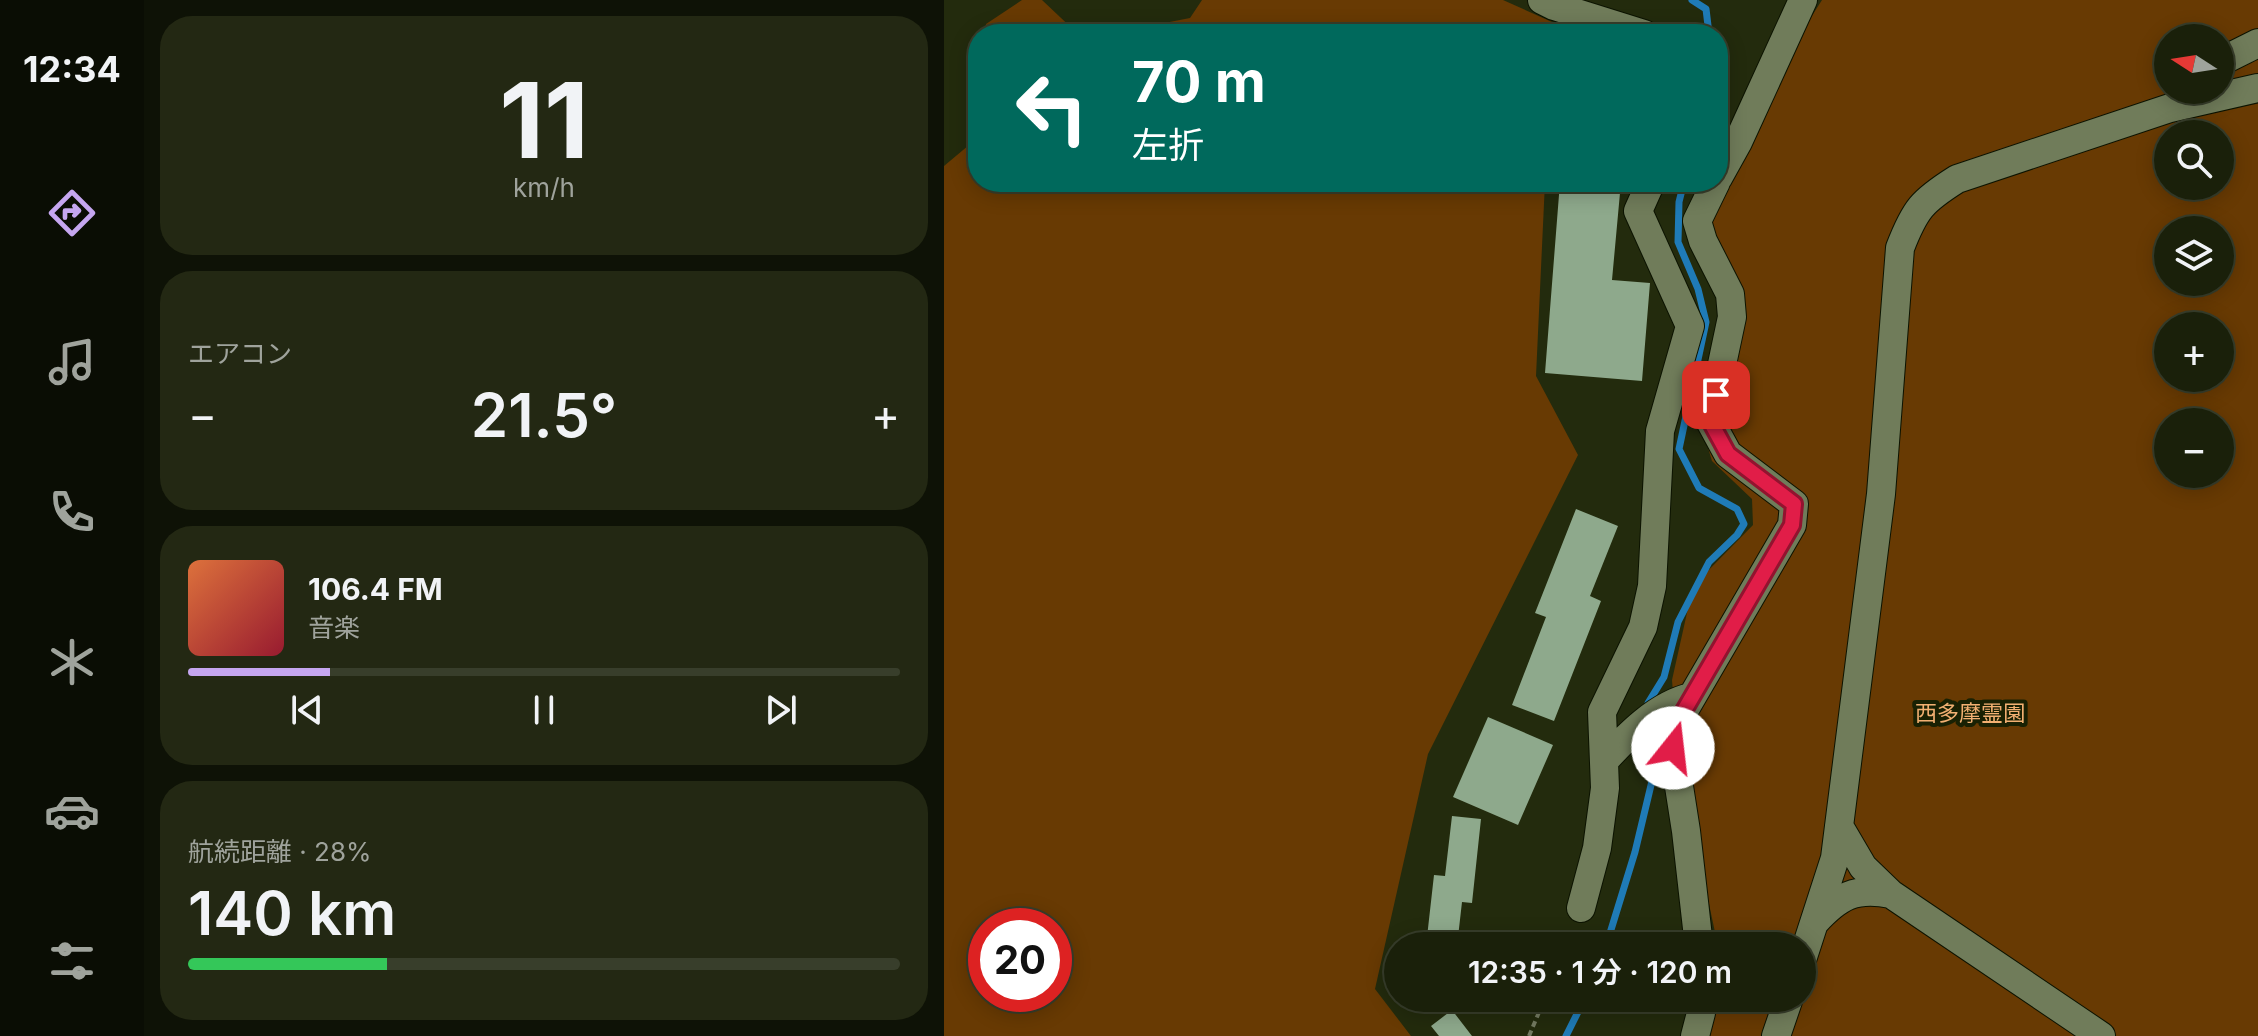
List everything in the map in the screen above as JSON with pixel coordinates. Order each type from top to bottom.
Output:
[{"type":"street","points":[[1542,0],[1612,24]]},
{"type":"street","points":[[1728,140],[1803,0]]},
{"type":"street","points":[[2234,55],[2258,43]]},
{"type":"street","points":[[2234,91],[2258,88]]},
{"type":"street","points":[[1812,932],[1835,858],[1881,494],[1900,248],[1910,221],[1927,198],[1957,179],[2160,104]]},
{"type":"street","points":[[1581,908],[1597,848],[1605,788],[1602,712],[1643,627],[1652,586],[1660,431],[1690,326],[1638,211],[1647,192]]},
{"type":"street","points":[[1697,932],[1673,748],[1682,699],[1792,525],[1794,504],[1728,454],[1710,421],[1732,317],[1730,294],[1703,241],[1697,221],[1711,192]]},
{"type":"street","points":[[1605,760],[1626,737],[1682,699]]},
{"type":"street","points":[[1839,826],[1863,867],[1891,894],[2101,1036]]},
{"type":"street","points":[[1815,922],[1834,902],[1854,894],[1876,891],[1891,894]]},
{"type":"street","points":[[1695,1036],[1701,1012]]},
{"type":"street","points":[[1776,1036],[1784,1012]]},
{"type":"path","points":[[1529,1036],[1539,1012]]},
{"type":"green space","points":[[1022,0],[1042,0],[1067,24],[986,24]]},
{"type":"green space","points":[[1202,0],[1503,0],[1552,22],[1159,24],[1190,18]]},
{"type":"green space","name":"西多摩霊園","points":[[1822,0],[2258,0],[2258,1036],[1683,1036],[1691,1012],[1816,1012],[1816,932],[1715,932],[1678,757],[1672,680],[1693,586],[1753,525],[1752,499],[1712,461],[1700,422],[1724,310],[1707,215],[1721,192],[1728,192],[1728,181],[1760,129],[1808,22]]},
{"type":"green space","points":[[968,146],[968,192],[1545,192],[1536,376],[1578,455],[1428,754],[1388,932],[1384,932],[1384,949],[1375,989],[1384,1001],[1384,1012],[1393,1012],[1411,1036],[944,1036],[944,166]]},
{"type":"building","points":[[1559,192],[1620,192],[1612,280],[1650,283],[1642,381],[1545,373]]},
{"type":"building","points":[[1576,509],[1618,526],[1590,596],[1601,601],[1554,721],[1512,705],[1546,617],[1535,613]]},
{"type":"building","points":[[1488,717],[1553,745],[1518,825],[1453,797]]},
{"type":"building","points":[[1452,816],[1481,819],[1472,903],[1462,902],[1459,932],[1428,932],[1434,875],[1445,876]]},
{"type":"building","points":[[1454,1012],[1472,1036],[1439,1036],[1431,1026]]},
{"type":"waterway","points":[[1692,0],[1706,9],[1708,24]]},
{"type":"waterway","points":[[1648,710],[1648,703],[1664,677],[1678,622],[1709,562],[1744,524],[1737,509],[1699,488],[1679,449],[1706,322],[1698,289],[1678,242],[1682,192]]},
{"type":"waterway","points":[[1610,932],[1635,852],[1652,781],[1649,726]]},
{"type":"waterway","points":[[1566,1036],[1578,1012]]},
{"type":"route","points":[[1673,748],[1678,721],[1792,525],[1794,504],[1728,454],[1710,421],[1716,395]]}]
